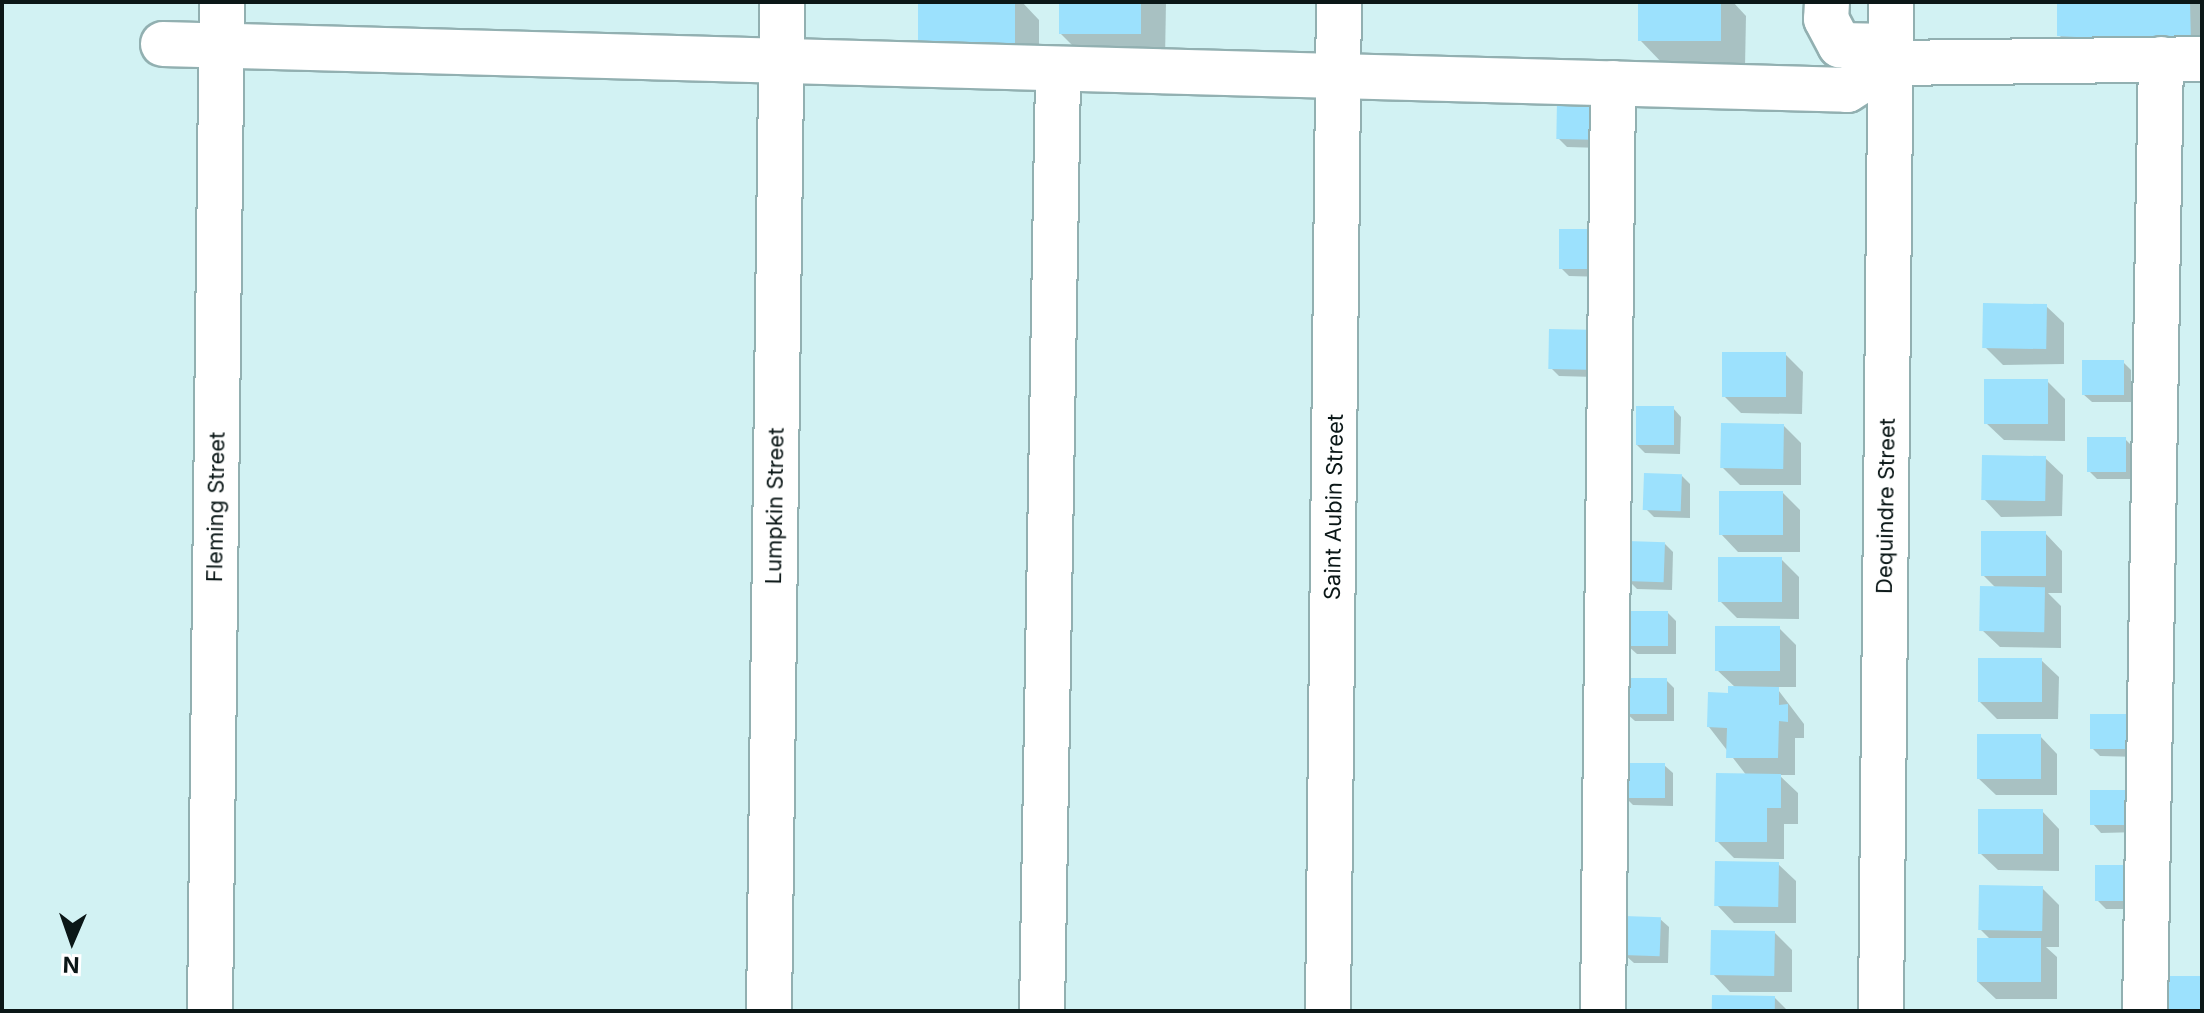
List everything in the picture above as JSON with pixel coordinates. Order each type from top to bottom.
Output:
[{"type":"street","name":"Fleming Street","points":[[210,1011],[222,2]]},
{"type":"street","name":"Lumpkin Street","points":[[769,1011],[782,2]]},
{"type":"street","name":"Saint Aubin Street","points":[[1328,1011],[1339,2]]},
{"type":"street","points":[[1827,2],[1831,36],[1840,45],[1890,54],[2181,59],[2145,1011]]},
{"type":"street","name":"Dequindre Street","points":[[1881,1011],[1891,2]]},
{"type":"street","points":[[163,44],[1058,72],[1339,76],[1847,90],[1890,54]]},
{"type":"street","points":[[1042,1011],[1058,72]]},
{"type":"street","points":[[1603,1011],[1613,83]]},
{"type":"building","points":[[918,2],[1015,2],[1015,43],[918,43]]},
{"type":"building","points":[[1059,2],[1141,2],[1141,34],[1059,34]]},
{"type":"building","points":[[1638,2],[1721,2],[1721,41],[1638,41]]},
{"type":"building","points":[[2057,2],[2190,2],[2191,43],[2057,36]]},
{"type":"building","points":[[1557,100],[1596,101],[1595,140],[1556,139]]},
{"type":"building","points":[[1559,229],[1597,229],[1597,269],[1559,269]]},
{"type":"building","points":[[1983,303],[2047,304],[2046,349],[1982,348]]},
{"type":"building","points":[[1549,329],[1588,330],[1587,370],[1548,369]]},
{"type":"building","points":[[1722,352],[1786,352],[1786,397],[1722,397]]},
{"type":"building","points":[[2082,360],[2124,360],[2124,395],[2082,395]]},
{"type":"building","points":[[1984,379],[2048,379],[2048,424],[1984,424]]},
{"type":"building","points":[[1636,406],[1674,406],[1674,445],[1636,445]]},
{"type":"building","points":[[1721,423],[1784,424],[1783,469],[1720,468]]},
{"type":"building","points":[[2087,437],[2126,437],[2126,472],[2087,472]]},
{"type":"building","points":[[1982,455],[2046,456],[2045,501],[1981,500]]},
{"type":"building","points":[[1644,473],[1682,474],[1681,511],[1643,510]]},
{"type":"building","points":[[1719,491],[1783,491],[1783,535],[1719,535]]},
{"type":"building","points":[[1981,531],[2046,531],[2046,576],[1981,576]]},
{"type":"building","points":[[1627,541],[1665,542],[1664,582],[1626,581]]},
{"type":"building","points":[[1718,557],[1782,557],[1782,602],[1718,602]]},
{"type":"building","points":[[1980,586],[2045,587],[2044,632],[1979,631]]},
{"type":"building","points":[[1626,611],[1668,611],[1668,646],[1626,646]]},
{"type":"building","points":[[1715,626],[1780,626],[1780,671],[1715,671]]},
{"type":"building","points":[[1978,658],[2042,658],[2042,702],[1978,702]]},
{"type":"building","points":[[1625,678],[1667,678],[1667,714],[1625,714]]},
{"type":"building","points":[[1728,686],[1779,687],[1779,705],[1788,704],[1788,722],[1779,721],[1778,758],[1726,758],[1727,728],[1707,727],[1708,692],[1728,693]]},
{"type":"building","points":[[2090,714],[2132,714],[2132,749],[2090,749]]},
{"type":"building","points":[[1977,734],[2041,734],[2041,779],[1977,779]]},
{"type":"building","points":[[1623,763],[1665,763],[1665,798],[1623,798]]},
{"type":"building","points":[[1716,773],[1781,774],[1781,808],[1767,808],[1767,842],[1715,842]]},
{"type":"building","points":[[2090,790],[2132,790],[2132,825],[2090,825]]},
{"type":"building","points":[[1978,809],[2043,809],[2043,854],[1978,854]]},
{"type":"building","points":[[1715,861],[1779,862],[1778,907],[1714,906]]},
{"type":"building","points":[[2095,865],[2129,865],[2129,901],[2095,901]]},
{"type":"building","points":[[1979,885],[2043,886],[2042,931],[1978,930]]},
{"type":"building","points":[[1624,916],[1661,917],[1660,956],[1623,955]]},
{"type":"building","points":[[1711,930],[1775,931],[1774,976],[1710,975]]},
{"type":"building","points":[[1977,938],[2041,938],[2041,982],[1977,982]]},
{"type":"building","points":[[2166,976],[2202,976],[2202,1011],[2166,1011]]},
{"type":"building","points":[[1712,995],[1775,996],[1775,1011],[1712,1011]]}]
